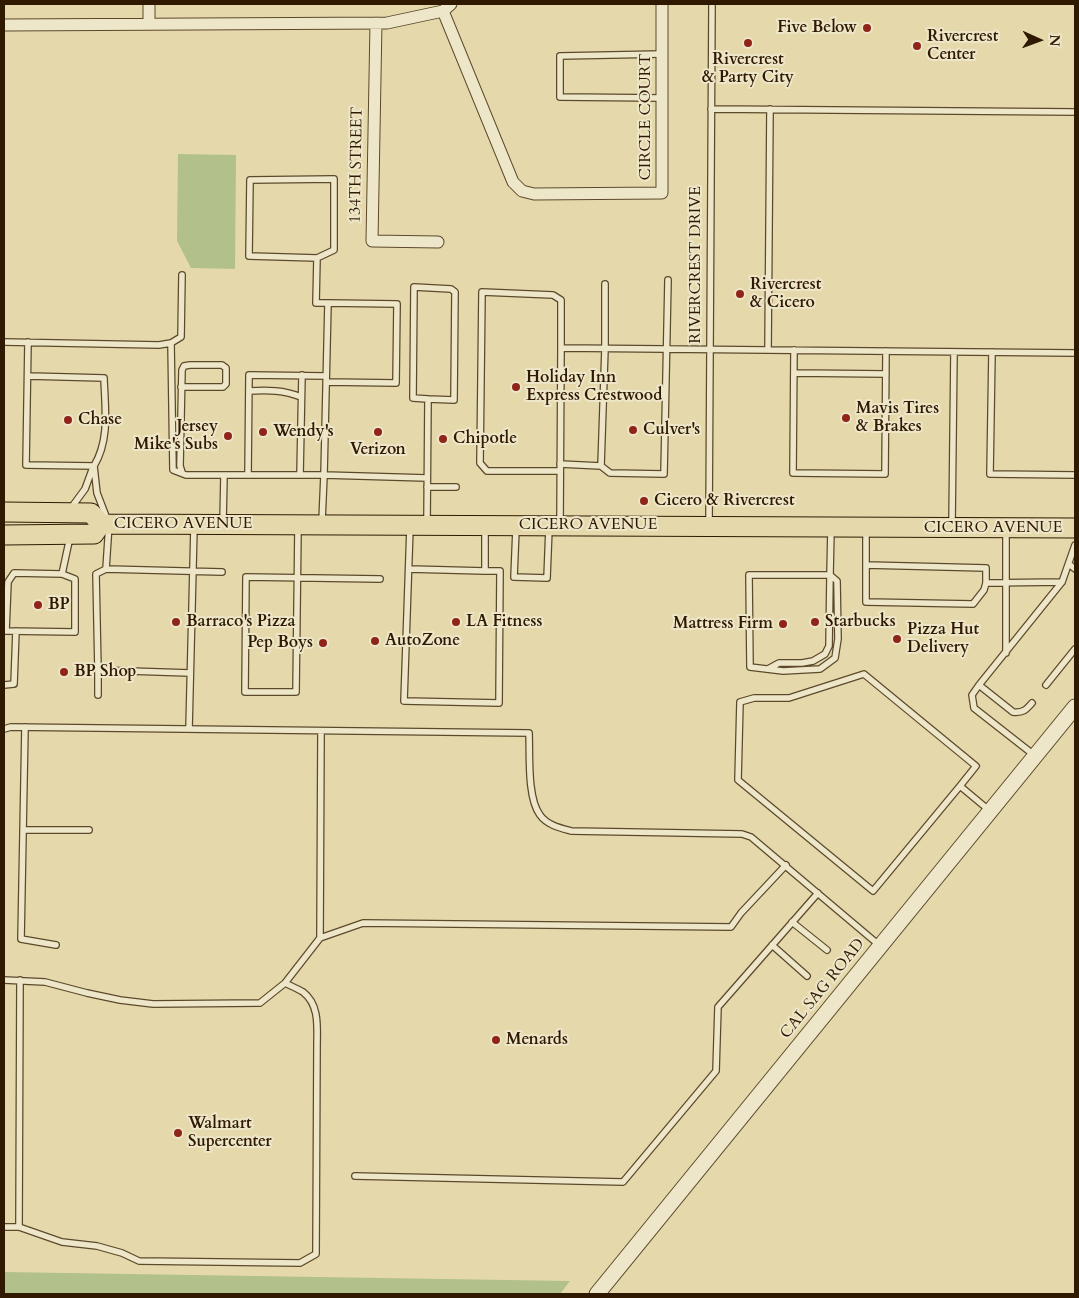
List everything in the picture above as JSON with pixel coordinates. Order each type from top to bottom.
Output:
[{"type":"main road","name":"CICERO AVENUE","points":[[4,512],[91,513],[105,524],[1075,528]]},
{"type":"main road","name":"CICERO AVENUE","points":[[4,535],[94,534],[105,524]]},
{"type":"street","points":[[149,4],[149,23]]},
{"type":"street","name":"CIRCLE COURT","points":[[447,7],[513,182],[522,191],[534,194],[662,193],[662,4]]},
{"type":"street","points":[[4,24],[386,23],[447,7]]},
{"type":"street","name":"134TH STREET","points":[[376,23],[372,241],[438,242]]},
{"type":"street","name":"CAL SAG ROAD","points":[[597,1294],[1075,707]]},
{"type":"lane","name":"RIVERCREST DRIVE","points":[[709,526],[712,4]]},
{"type":"lane","points":[[662,54],[560,56],[560,97],[662,98]]},
{"type":"lane","points":[[711,109],[1075,112]]},
{"type":"lane","points":[[768,350],[770,110]]},
{"type":"lane","points":[[334,179],[334,250],[317,258],[249,256],[250,180],[334,179]]},
{"type":"lane","points":[[248,475],[249,375],[302,375],[326,379],[396,383],[397,304],[316,303],[317,258]]},
{"type":"lane","points":[[4,342],[159,345],[171,343],[181,336],[182,275]]},
{"type":"lane","points":[[560,464],[601,466],[610,473],[664,474],[668,280]]},
{"type":"lane","points":[[601,466],[605,284]]},
{"type":"lane","points":[[414,287],[451,289],[455,292],[454,400],[428,399],[414,398],[414,287]]},
{"type":"lane","points":[[516,525],[514,577],[547,578],[560,471],[561,300],[553,295],[482,292],[480,463],[487,471],[560,471]]},
{"type":"lane","points":[[322,525],[328,303]]},
{"type":"lane","points":[[28,342],[26,465],[94,466]]},
{"type":"lane","points":[[171,343],[173,470],[186,475],[324,475],[427,478]]},
{"type":"lane","points":[[561,348],[1075,353]]},
{"type":"lane","points":[[794,350],[793,473],[885,474],[886,351]]},
{"type":"lane","points":[[952,527],[954,352]]},
{"type":"lane","points":[[992,352],[990,474],[1075,474]]},
{"type":"lane","points":[[182,387],[223,387],[226,384],[226,368],[222,365],[184,366],[182,370],[182,387],[182,472]]},
{"type":"lane","points":[[794,373],[886,374]]},
{"type":"lane","points":[[300,475],[302,375]]},
{"type":"lane","points":[[28,376],[104,378],[106,422],[101,454],[85,489],[66,513]]},
{"type":"lane","points":[[249,391],[271,390],[290,392],[301,397]]},
{"type":"lane","points":[[409,569],[500,571],[499,703],[404,700],[409,569],[427,487],[428,399]]},
{"type":"lane","points":[[94,466],[97,493],[105,524],[106,569]]},
{"type":"lane","points":[[223,525],[224,474]]},
{"type":"lane","points":[[427,487],[456,487]]},
{"type":"lane","points":[[189,729],[194,524]]},
{"type":"lane","points":[[298,525],[298,578],[296,692],[245,692],[246,577],[298,578],[380,579]]},
{"type":"lane","points":[[485,525],[485,571]]},
{"type":"lane","points":[[768,669],[779,663],[813,661],[825,654],[829,646],[831,526]]},
{"type":"lane","points":[[866,527],[866,565],[866,602],[973,604],[984,590],[986,583],[986,568],[866,565]]},
{"type":"lane","points":[[1006,528],[1006,654]]},
{"type":"lane","points":[[62,574],[70,534]]},
{"type":"lane","points":[[1035,756],[974,708],[972,696],[979,684],[1006,654],[1062,582],[1075,545]]},
{"type":"lane","points":[[1069,564],[1075,569]]},
{"type":"lane","points":[[98,695],[96,574],[106,569],[222,572]]},
{"type":"lane","points":[[14,573],[62,574],[76,579],[75,632],[5,631],[8,582],[14,573]]},
{"type":"lane","points":[[749,575],[830,575],[837,580],[838,638],[835,658],[820,669],[783,671],[750,668],[749,575]]},
{"type":"lane","points":[[986,583],[1062,582]]},
{"type":"lane","points":[[4,684],[14,684],[16,631]]},
{"type":"lane","points":[[1046,685],[1075,649]]},
{"type":"lane","points":[[98,670],[190,673]]},
{"type":"lane","points":[[864,674],[976,766],[960,786],[873,892],[738,780],[740,702],[754,698],[789,698],[864,674]]},
{"type":"lane","points":[[979,684],[1013,712],[1025,711],[1032,703]]},
{"type":"lane","points":[[4,723],[11,727]]},
{"type":"lane","points":[[25,727],[21,939],[56,945]]},
{"type":"lane","points":[[4,729],[25,727],[529,733],[531,789],[540,814],[554,826],[571,832],[742,834],[751,836],[881,946]]},
{"type":"lane","points":[[320,938],[321,731]]},
{"type":"lane","points":[[960,786],[990,811]]},
{"type":"lane","points":[[23,830],[89,830]]},
{"type":"lane","points":[[4,980],[46,982],[120,1000],[153,1004],[260,1003],[285,983],[320,938],[363,923],[731,927],[741,913],[786,865]]},
{"type":"lane","points":[[355,1176],[623,1182],[716,1071],[718,1008],[818,892]]},
{"type":"lane","points":[[792,922],[827,950]]},
{"type":"lane","points":[[772,945],[807,976]]},
{"type":"lane","points":[[20,980],[20,1227]]},
{"type":"lane","points":[[4,1227],[20,1227],[62,1242],[97,1246],[122,1253],[139,1261],[300,1263],[316,1254],[316,1013],[312,1002],[304,992],[285,983]]},
{"type":"green space","points":[[178,154],[236,155],[235,269],[191,268],[177,241]]},
{"type":"green space","points":[[4,1272],[570,1281],[560,1294],[4,1294]]},
{"type":"place","name":"Five Below","points":[[867,28]]},
{"type":"place","name":"Rivercrest & Party City","points":[[748,43]]},
{"type":"place","name":"Rivercrest Center","points":[[917,46]]},
{"type":"place","name":"Rivercrest & Cicero","points":[[740,294]]},
{"type":"place","name":"Holiday Inn Express Crestwood","points":[[516,387]]},
{"type":"place","name":"Mavis Tires & Brakes","points":[[846,418]]},
{"type":"place","name":"Chase","points":[[68,420]]},
{"type":"place","name":"Culver's","points":[[633,430]]},
{"type":"place","name":"Wendy's","points":[[263,432]]},
{"type":"place","name":"Verizon","points":[[378,432]]},
{"type":"place","name":"Jersey Mike's Subs","points":[[228,436]]},
{"type":"place","name":"Chipotle","points":[[443,439]]},
{"type":"place","name":"Cicero & Rivercrest","points":[[644,501]]},
{"type":"place","name":"BP","points":[[38,605]]},
{"type":"place","name":"Barraco's Pizza","points":[[176,622]]},
{"type":"place","name":"LA Fitness","points":[[456,622]]},
{"type":"place","name":"Starbucks","points":[[815,622]]},
{"type":"place","name":"Mattress Firm","points":[[783,624]]},
{"type":"place","name":"Pizza Hut Delivery","points":[[897,639]]},
{"type":"place","name":"AutoZone","points":[[375,641]]},
{"type":"place","name":"Pep Boys","points":[[323,643]]},
{"type":"place","name":"BP Shop","points":[[64,672]]},
{"type":"place","name":"Menards","points":[[496,1040]]},
{"type":"place","name":"Walmart Supercenter","points":[[178,1133]]}]
